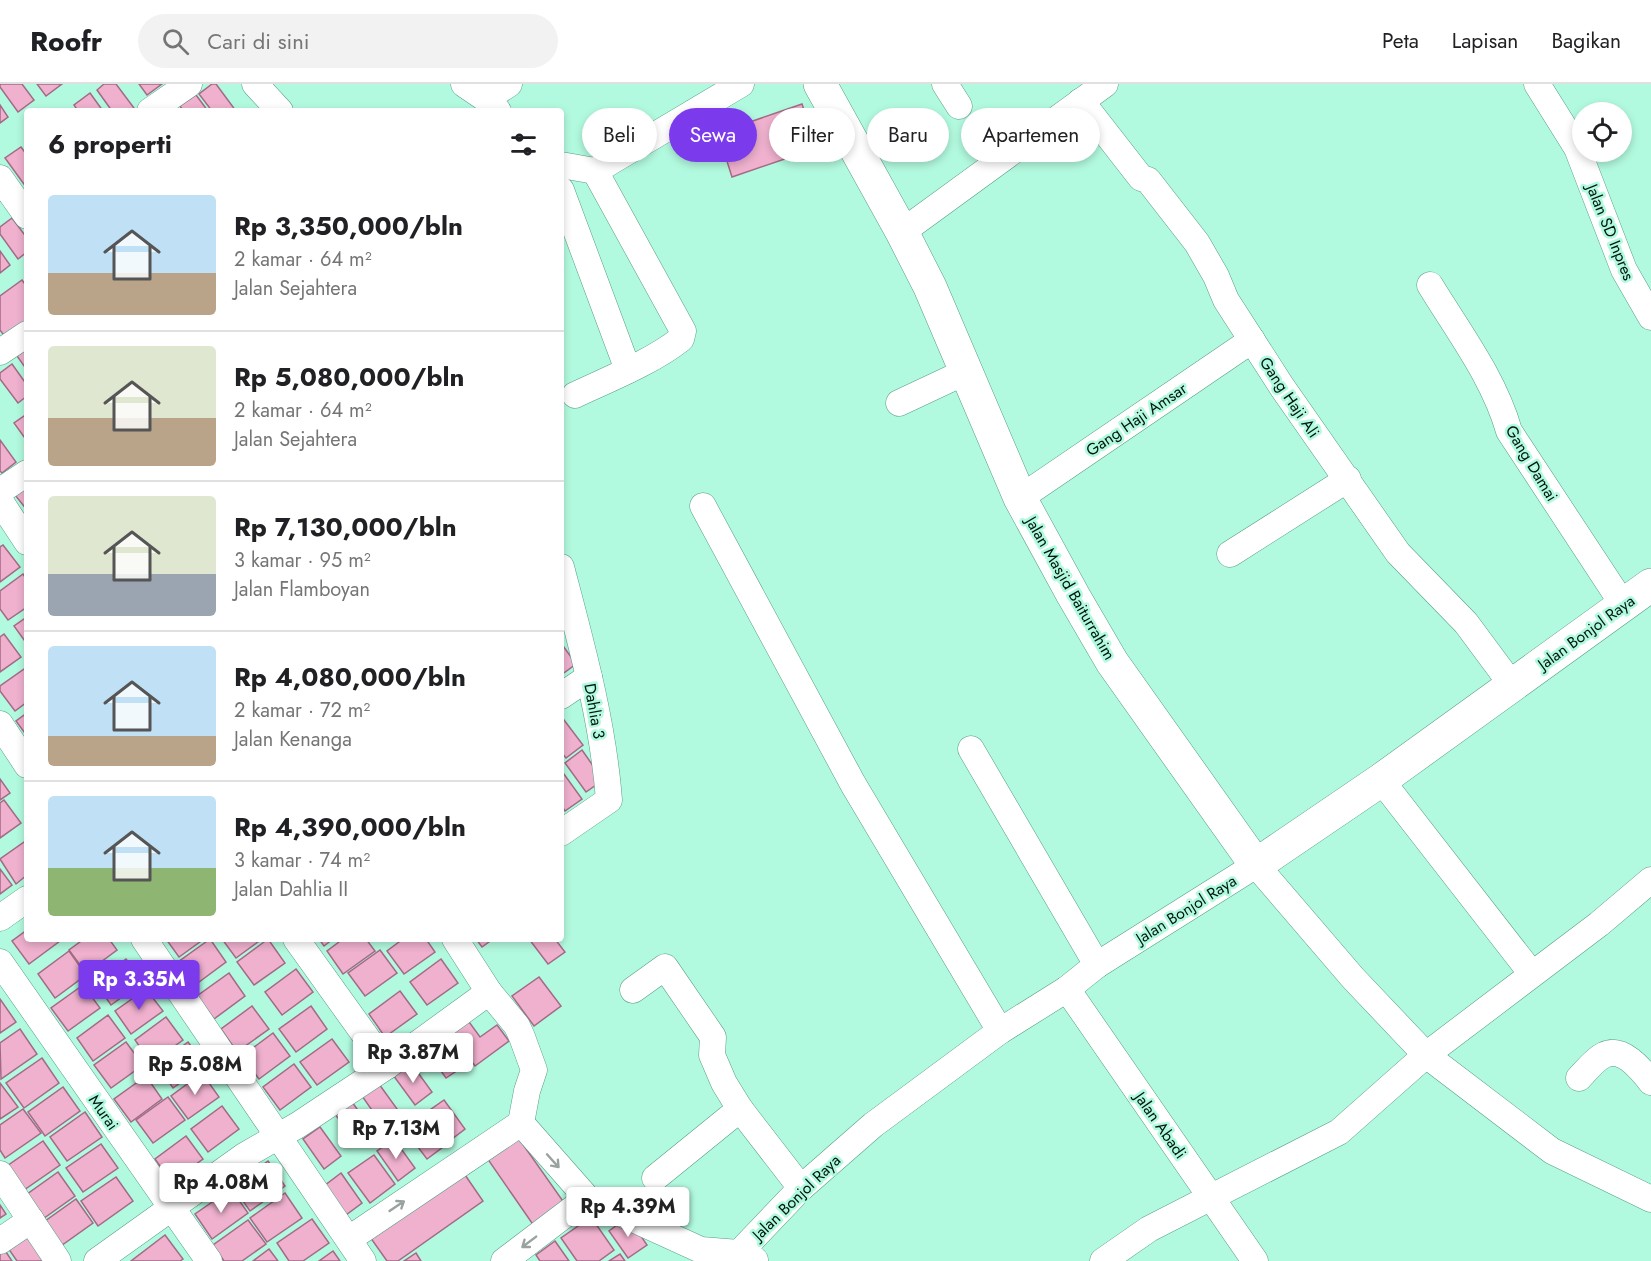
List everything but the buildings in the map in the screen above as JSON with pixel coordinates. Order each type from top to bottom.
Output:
[{"type":"street","points":[[154,108],[189,84]]},
{"type":"street","points":[[255,84],[277,108]]},
{"type":"street","points":[[464,84],[492,105],[510,84]]},
{"type":"street","points":[[564,166],[595,171],[741,84]]},
{"type":"street","name":"Jalan Masjid Baiturrahim","points":[[820,84],[902,232],[924,291],[965,372],[1020,498],[1073,595],[1112,662],[1256,865]]},
{"type":"street","points":[[945,84],[959,106]]},
{"type":"street","points":[[902,232],[1105,84]]},
{"type":"street","name":"Jalan SD Inpres","points":[[1537,84],[1577,148],[1624,270],[1651,317]]},
{"type":"street","name":"Gang Haji Ali","points":[[1081,101],[1141,178],[1148,180],[1197,243],[1216,276],[1226,300],[1313,433],[1348,479],[1398,553],[1466,623],[1512,685]]},
{"type":"street","points":[[574,395],[674,345],[681,339],[683,330],[595,171]]},
{"type":"street","points":[[0,178],[18,208]]},
{"type":"street","points":[[564,198],[628,370]]},
{"type":"street","name":"Gang Damai","points":[[1430,285],[1479,365],[1503,410],[1509,431],[1624,606]]},
{"type":"street","points":[[0,352],[24,336]]},
{"type":"street","name":"Gang Haji Amsar","points":[[1020,498],[1252,340]]},
{"type":"street","points":[[899,403],[965,372]]},
{"type":"street","points":[[0,491],[24,474]]},
{"type":"street","points":[[1230,554],[1348,479]]},
{"type":"street","points":[[0,501],[24,537]]},
{"type":"street","points":[[703,506],[853,784],[1000,1030]]},
{"type":"street","name":"Dahlia 3","points":[[564,579],[589,677],[608,780],[609,800],[564,831]]},
{"type":"street","name":"Jalan Bonjol Raya","points":[[748,1257],[801,1188],[873,1125],[1000,1030],[1067,989],[1097,965],[1256,865],[1381,780],[1651,585]]},
{"type":"street","points":[[564,694],[589,677]]},
{"type":"street","points":[[0,724],[24,760]]},
{"type":"street","points":[[971,749],[1097,965]]},
{"type":"street","points":[[1381,780],[1532,974]]},
{"type":"street","points":[[1256,865],[1353,978],[1426,1055],[1552,1151],[1651,1199]]},
{"type":"street","points":[[1103,1261],[1149,1229],[1339,1132],[1426,1055],[1599,924],[1651,880]]},
{"type":"street","points":[[0,918],[24,901]]},
{"type":"street","points":[[146,942],[363,1261]]},
{"type":"street","points":[[298,942],[387,1066]]},
{"type":"street","points":[[349,1239],[521,1123],[534,1070],[517,1026],[489,992],[457,942]]},
{"type":"street","name":"Murai","points":[[0,962],[208,1261]]},
{"type":"street","points":[[633,990],[664,967],[713,1037],[712,1055],[724,1083],[740,1109],[801,1188]]},
{"type":"street","name":"Jalan Abadi","points":[[1067,989],[1256,1261]]},
{"type":"street","points":[[97,1261],[244,1156],[298,1125],[387,1066],[489,992]]},
{"type":"street","points":[[1579,1078],[1602,1056],[1613,1052],[1623,1055],[1651,1082]]},
{"type":"street","points":[[655,1178],[740,1109]]},
{"type":"street","points":[[521,1123],[587,1198],[693,1256],[748,1257]]},
{"type":"street","points":[[0,1174],[58,1261]]},
{"type":"street","points":[[504,1261],[587,1198]]},
{"type":"street","points":[[0,1241],[31,1220]]}]
